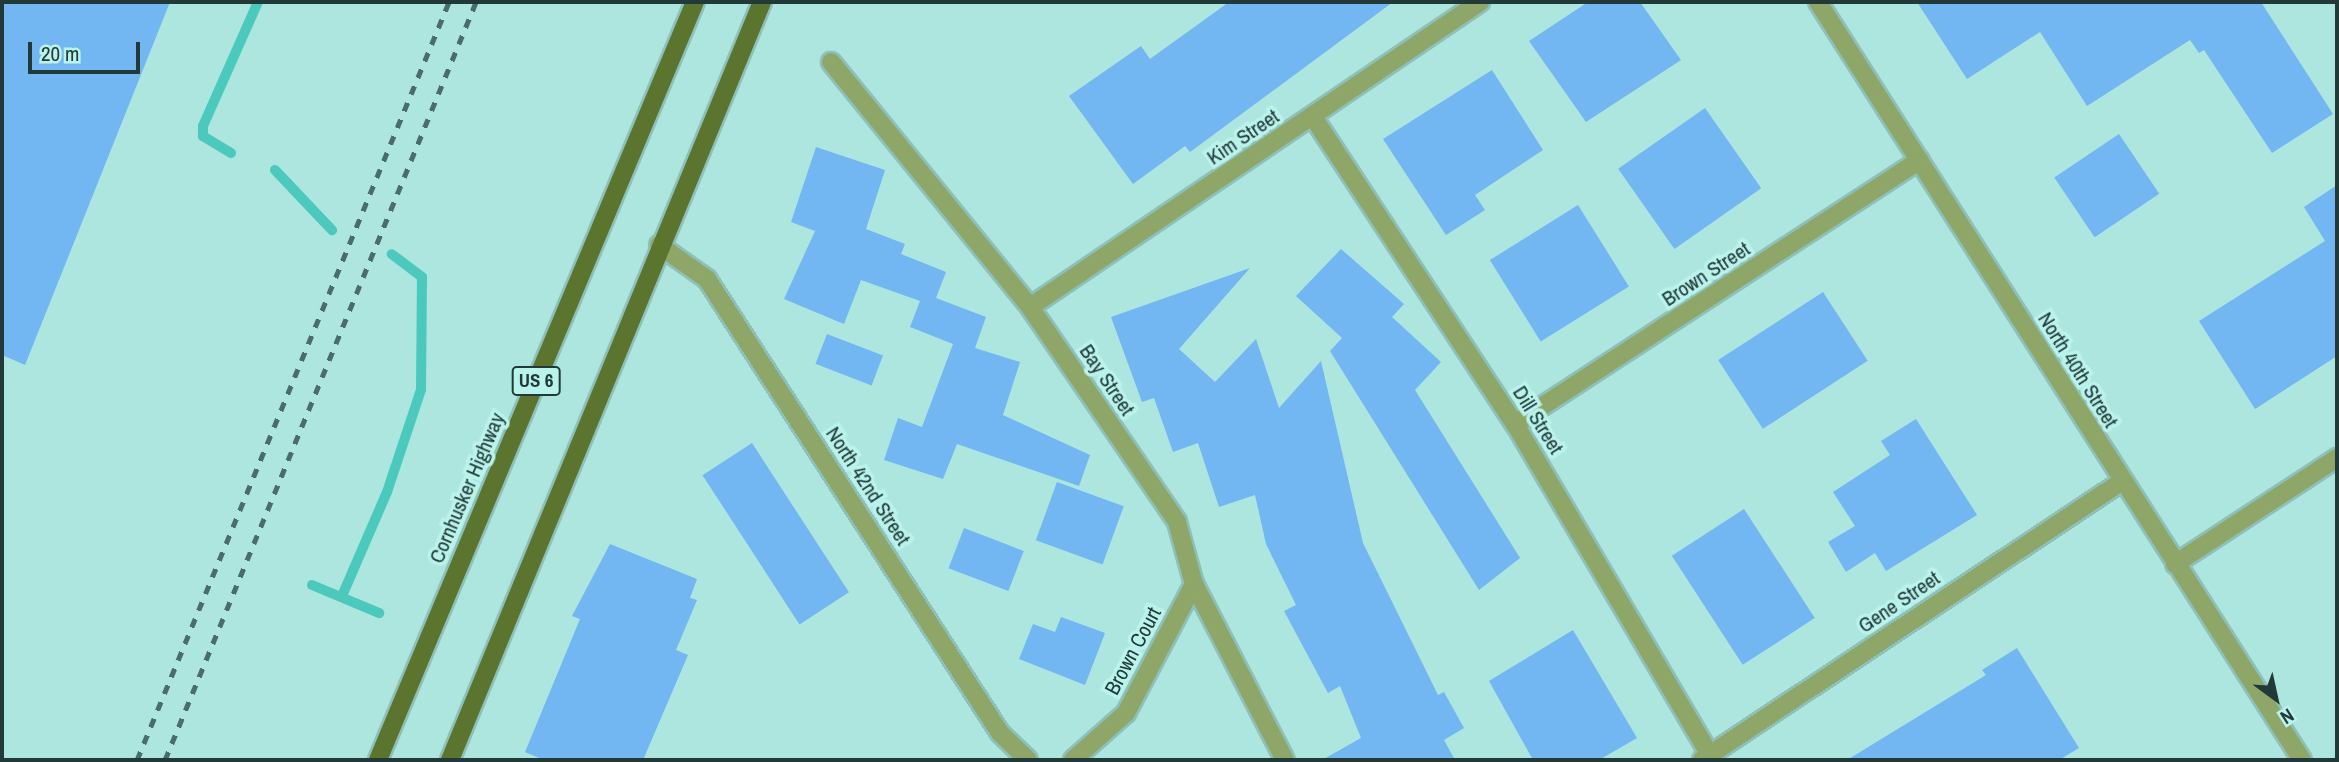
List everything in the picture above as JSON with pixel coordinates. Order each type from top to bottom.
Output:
[{"type":"main road","name":"Cornhusker Highway","points":[[378,760],[695,2]]},
{"type":"main road","points":[[450,760],[595,421],[659,245],[762,2]]},
{"type":"street","name":"Kim Street","points":[[1030,307],[1480,2]]},
{"type":"street","name":"North 40th Street","points":[[1818,2],[2302,760]]},
{"type":"street","name":"Bay Street","points":[[831,62],[1030,307],[1177,522],[1194,584],[1285,760]]},
{"type":"street","name":"Dill Street","points":[[1313,117],[1515,424],[1706,758]]},
{"type":"street","name":"Brown Street","points":[[1515,424],[1920,160]]},
{"type":"street","name":"North 42nd Street","points":[[659,245],[707,279],[1000,733],[1028,760]]},
{"type":"street","points":[[2175,564],[2337,458]]},
{"type":"street","name":"Gene Street","points":[[1706,758],[2122,482]]},
{"type":"street","name":"Brown Court","points":[[1073,760],[1126,713],[1194,584]]},
{"type":"building","points":[[2,2],[170,2],[25,365],[2,355]]},
{"type":"building","points":[[1229,2],[1393,2],[1190,152],[1185,146],[1133,184],[1069,96],[1141,46],[1150,59]]},
{"type":"building","points":[[1588,2],[1640,2],[1681,60],[1586,122],[1529,41]]},
{"type":"building","points":[[1917,2],[2261,2],[2333,114],[2272,153],[2204,50],[2199,53],[2190,40],[2087,106],[2040,32],[1967,79]]},
{"type":"building","points":[[1492,70],[1543,150],[1475,195],[1485,210],[1446,235],[1383,139]]},
{"type":"building","points":[[1705,108],[1761,188],[1674,249],[1618,169]]},
{"type":"building","points":[[2119,134],[2159,194],[2095,237],[2054,178]]},
{"type":"building","points":[[816,147],[885,170],[866,229],[905,244],[901,254],[946,272],[936,298],[986,317],[975,348],[1020,362],[1003,415],[1090,455],[1079,486],[957,444],[943,479],[884,460],[898,418],[922,427],[953,344],[910,327],[920,301],[861,280],[844,324],[784,299],[815,231],[791,222]]},
{"type":"building","points":[[2337,185],[2337,356],[2255,409],[2199,321],[2325,241],[2304,207]]},
{"type":"building","points":[[1578,205],[1629,286],[1541,342],[1490,260]]},
{"type":"building","points":[[1341,249],[1404,304],[1392,317],[1441,362],[1415,390],[1520,558],[1479,590],[1330,351],[1342,338],[1296,296]]},
{"type":"building","points":[[1250,268],[1179,349],[1215,382],[1256,339],[1279,408],[1321,361],[1363,543],[1438,695],[1444,692],[1464,728],[1444,740],[1455,760],[1322,760],[1361,738],[1340,686],[1328,693],[1284,611],[1296,605],[1266,544],[1255,495],[1219,507],[1198,443],[1173,452],[1154,398],[1142,402],[1111,317]]},
{"type":"building","points":[[1823,292],[1868,361],[1763,429],[1718,360]]},
{"type":"building","points":[[827,334],[883,356],[872,385],[816,364]]},
{"type":"building","points":[[1916,419],[1977,515],[1886,571],[1875,553],[1846,572],[1828,542],[1855,526],[1833,492],[1890,455],[1881,441]]},
{"type":"building","points":[[752,443],[849,592],[799,624],[703,475]]},
{"type":"building","points":[[1057,482],[1124,506],[1103,565],[1036,540]]},
{"type":"building","points":[[1744,509],[1815,618],[1743,665],[1672,556]]},
{"type":"building","points":[[964,528],[1024,551],[1008,591],[949,568]]},
{"type":"building","points":[[610,544],[697,579],[690,598],[697,600],[676,650],[688,655],[643,760],[544,760],[525,752],[580,619],[572,616]]},
{"type":"building","points":[[1061,617],[1105,633],[1085,685],[1019,659],[1033,624],[1055,632]]},
{"type":"building","points":[[1573,630],[1637,738],[1599,760],[1533,760],[1489,681]]},
{"type":"building","points":[[2017,648],[2079,748],[2059,760],[1847,760],[1986,675],[1982,670]]},
{"type":"waterway","points":[[231,153],[203,136],[203,126],[258,2]]},
{"type":"waterway","points":[[275,170],[332,230]]},
{"type":"waterway","points":[[342,596],[387,492],[421,390],[422,277],[392,254]]},
{"type":"waterway","points":[[312,585],[379,613]]},
{"type":"railway","points":[[137,760],[449,2]]},
{"type":"railway","points":[[165,760],[476,2]]}]
